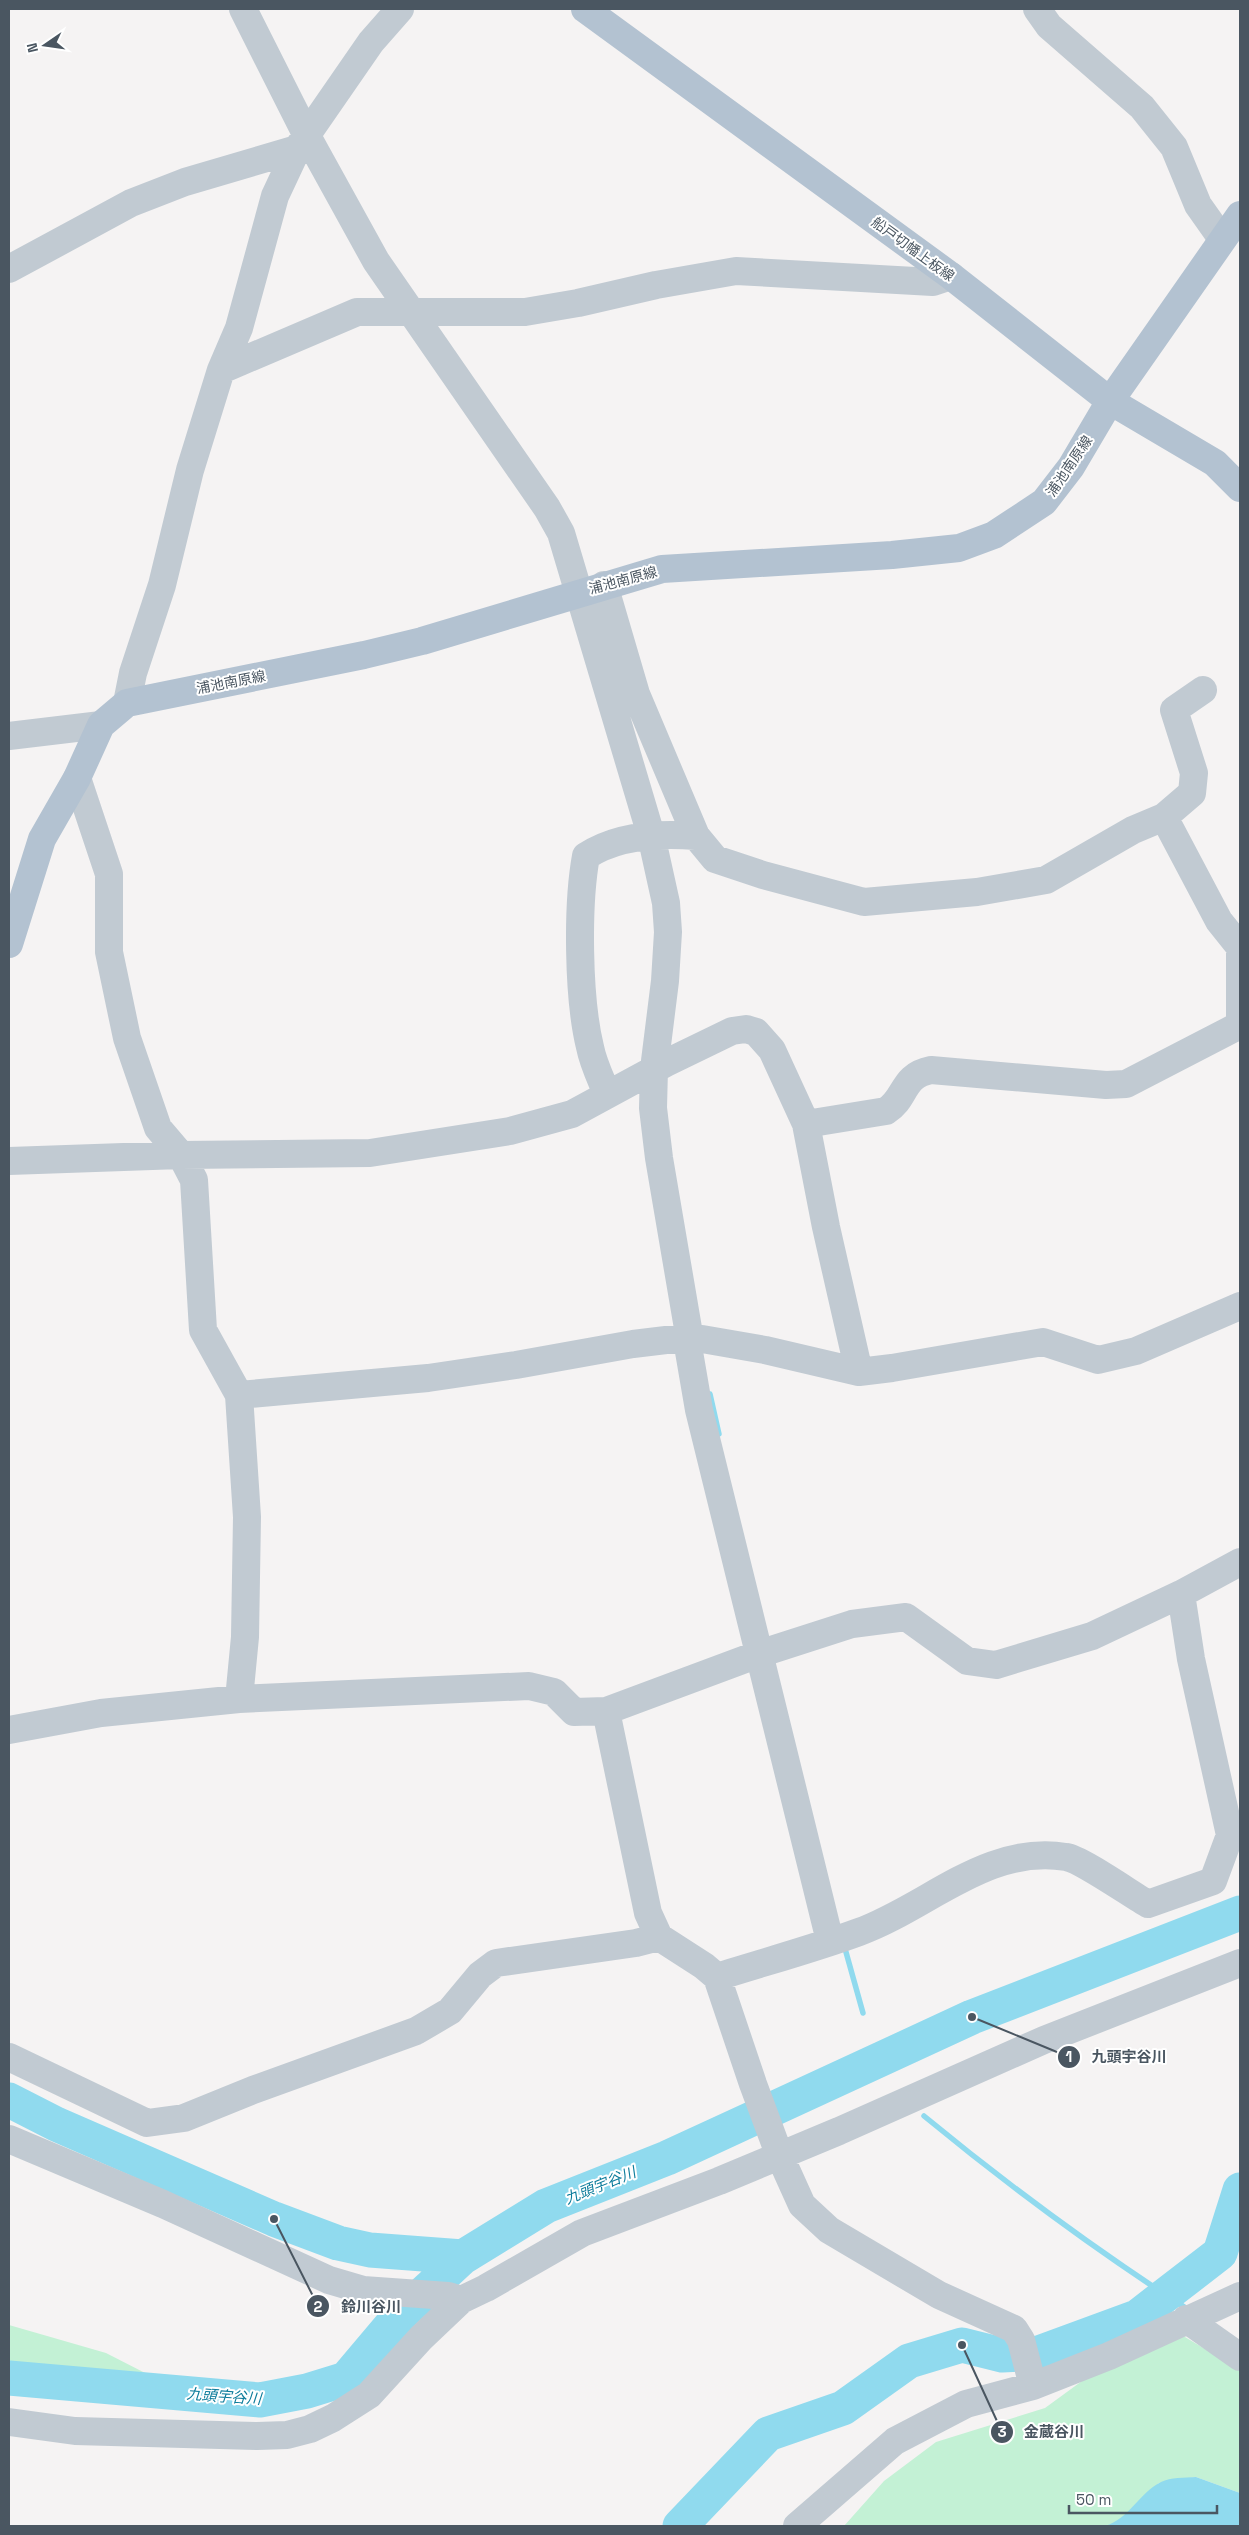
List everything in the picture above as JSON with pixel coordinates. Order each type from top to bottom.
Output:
[{"type":"main road","name":"船戸切幡上板線","points":[[584,9],[951,276],[1110,401],[1215,464],[1240,488]]},
{"type":"main road","name":"浦池南原線","points":[[9,944],[42,839],[77,778],[101,725],[127,703],[422,641],[592,588],[662,569],[892,555],[959,548],[994,536],[1044,502],[1071,467],[1110,401],[1240,214]]},
{"type":"street","points":[[243,9],[310,132],[358,230],[420,311],[547,508],[592,588],[696,836],[715,859],[763,875],[864,902],[978,892],[1046,880],[1133,830],[1164,817],[1192,793],[1194,773],[1174,710],[1202,690]]},
{"type":"street","points":[[263,9],[310,132]]},
{"type":"street","points":[[127,703],[133,673],[162,585],[190,470],[221,370],[239,328],[276,196],[310,132],[371,42],[400,9]]},
{"type":"street","points":[[1038,9],[1049,26],[1142,107],[1174,147],[1198,205],[1222,239]]},
{"type":"street","points":[[9,269],[131,203],[310,132]]},
{"type":"street","points":[[221,370],[356,312],[525,312],[578,304],[656,285],[736,271],[933,282],[951,276]]},
{"type":"street","points":[[592,588],[656,834],[666,903],[668,932],[660,1066],[653,1108],[659,1158],[693,1340],[699,1410],[767,1651],[838,1938]]},
{"type":"street","points":[[9,736],[101,725]]},
{"type":"street","points":[[77,778],[109,874],[109,952],[127,1038],[158,1128],[181,1155],[194,1180],[203,1330],[240,1395],[246,1526],[245,1637],[239,1699]]},
{"type":"street","points":[[1164,817],[1219,921],[1239,946],[1240,1016]]},
{"type":"street","points":[[607,1094],[590,1048],[584,1004],[581,882],[586,856],[603,846],[656,834],[696,836]]},
{"type":"street","points":[[806,1124],[886,1112],[893,1107],[912,1077],[931,1070],[1106,1085],[1126,1084],[1240,1025]]},
{"type":"street","points":[[9,1161],[181,1155],[370,1153],[510,1131],[572,1114],[660,1066],[732,1031],[746,1029],[756,1032],[772,1050],[806,1124],[826,1227],[859,1372]]},
{"type":"street","points":[[240,1395],[428,1378],[516,1365],[633,1344],[693,1340],[765,1350],[859,1372],[1043,1342],[1098,1360],[1136,1351],[1240,1306]]},
{"type":"street","points":[[9,1730],[101,1713],[239,1699],[529,1686],[554,1692],[574,1712],[606,1711],[767,1651],[852,1624],[906,1617],[967,1661],[996,1665],[1092,1636],[1181,1594],[1240,1562]]},
{"type":"street","points":[[717,1977],[838,1938],[894,1916],[957,1879],[992,1865],[1039,1855],[1068,1857],[1148,1904],[1213,1881],[1230,1835],[1191,1659],[1181,1594]]},
{"type":"street","points":[[606,1711],[648,1914],[659,1937],[704,1966],[717,1977],[753,2084],[778,2151],[802,2205],[829,2230],[939,2295],[1014,2329],[1021,2340],[1031,2378]]},
{"type":"street","points":[[9,2057],[147,2123],[184,2118],[278,2081],[416,2031],[450,2011],[480,1975],[496,1963],[636,1943],[659,1937]]},
{"type":"street","points":[[9,2139],[163,2204],[329,2280],[363,2290],[454,2298],[486,2288],[582,2233],[719,2181],[778,2151],[840,2131],[1044,2040],[1240,1964]]},
{"type":"street","points":[[797,2526],[895,2441],[966,2404],[1031,2378],[1109,2356],[1186,2319],[1240,2296]]},
{"type":"street","points":[[9,2422],[75,2431],[257,2436],[287,2435],[310,2429],[333,2418],[369,2394],[421,2338],[454,2298]]},
{"type":"street","points":[[1186,2319],[1240,2357]]},
{"type":"green space","points":[[9,2325],[106,2353],[151,2376],[9,2365]]},
{"type":"green space","points":[[1180,2334],[1240,2370],[1240,2493],[1196,2477],[1159,2483],[1116,2523],[1105,2526],[844,2526],[884,2481],[936,2442],[1045,2408],[1082,2381]]},
{"type":"water","points":[[1196,2477],[1240,2493],[1240,2526],[1105,2526],[1121,2518],[1146,2493],[1161,2482],[1173,2478]]},
{"type":"waterway","points":[[710,1394],[719,1434]]},
{"type":"waterway","name":"九頭宇谷川","points":[[9,2378],[260,2400],[307,2391],[346,2379],[400,2315],[463,2257],[546,2206],[667,2158],[972,2017],[1240,1913]]},
{"type":"waterway","points":[[844,1945],[863,2013]]},
{"type":"waterway","points":[[9,2100],[56,2124],[274,2219],[338,2243],[370,2250],[463,2257]]},
{"type":"waterway","points":[[924,2116],[988,2168],[1054,2217],[1121,2265],[1189,2310]]},
{"type":"waterway","points":[[680,2526],[768,2434],[843,2408],[909,2361],[962,2345],[1002,2355],[1039,2353],[1137,2317],[1220,2253],[1240,2190]]},
{"type":"place","name":"九頭宇谷川","points":[[972,2017]]},
{"type":"place","name":"鈴川谷川","points":[[274,2219]]},
{"type":"place","name":"金蔵谷川","points":[[962,2345]]}]
